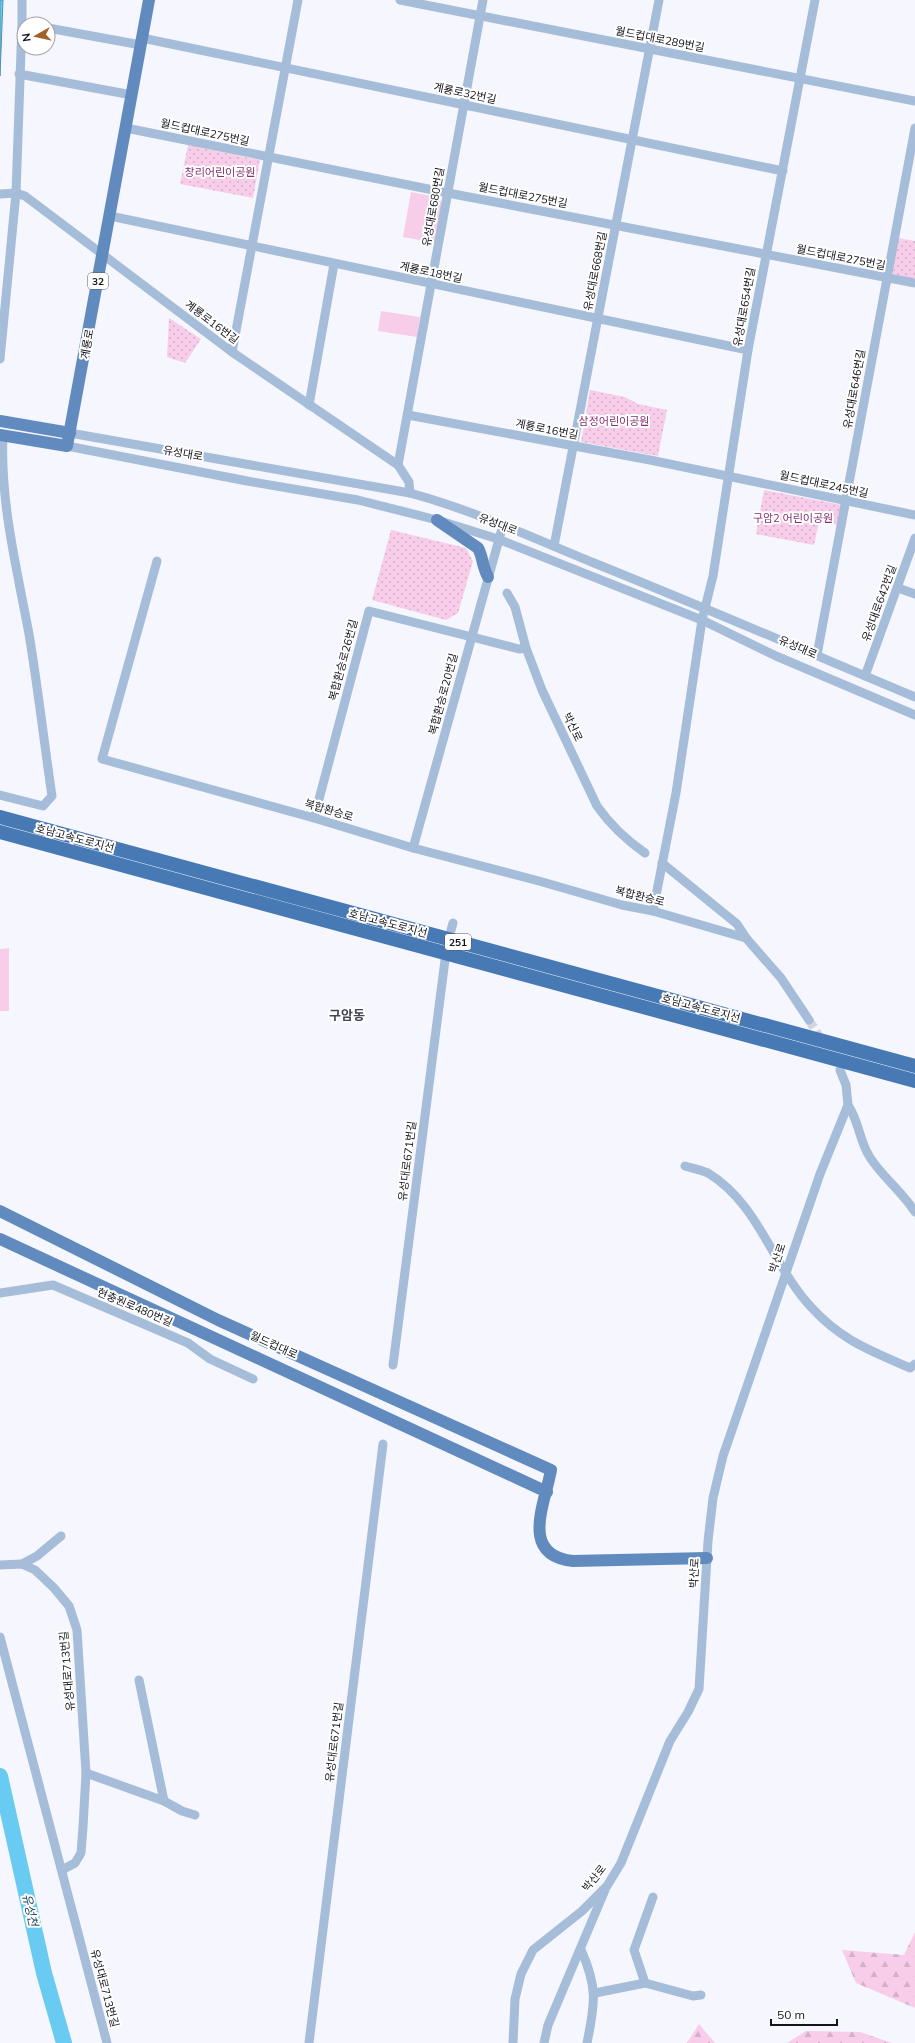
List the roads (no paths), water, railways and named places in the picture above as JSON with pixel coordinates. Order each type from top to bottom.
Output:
[{"type":"highway","name":"호남고속도로지선","points":[[0,817],[915,1066]]},
{"type":"highway","name":"호남고속도로지선","points":[[0,832],[915,1081]]},
{"type":"main road","name":"계룡로","points":[[70,433],[149,0]]},
{"type":"main road","points":[[0,422],[70,433]]},
{"type":"main road","name":"32","points":[[67,446],[70,433]]},
{"type":"main road","name":"유성대로","points":[[2,435],[67,446]]},
{"type":"main road","points":[[437,520],[478,548],[481,553],[482,567],[488,577]]},
{"type":"main road","name":"월드컵대로","points":[[0,1211],[218,1320],[551,1470],[547,1492],[0,1239]]},
{"type":"main road","points":[[547,1492],[538,1520],[541,1538],[545,1547],[552,1555],[563,1560],[708,1558]]},
{"type":"street","points":[[22,0],[24,16]]},
{"type":"street","points":[[232,352],[298,0]]},
{"type":"street","name":"월드컵대로289번길","points":[[400,0],[915,101]]},
{"type":"street","name":"유성대로680번길","points":[[398,465],[483,0]]},
{"type":"street","name":"유성대로668번길","points":[[554,546],[659,0]]},
{"type":"street","name":"유성대로654번길","points":[[654,911],[676,793],[702,620],[713,576],[748,350],[815,0]]},
{"type":"street","points":[[56,29],[142,41]]},
{"type":"street","name":"계룡로32번길","points":[[142,41],[285,68],[783,171]]},
{"type":"street","points":[[0,359],[16,193],[19,74],[21,56]]},
{"type":"street","points":[[19,74],[132,95]]},
{"type":"street","name":"월드컵대로275번길","points":[[126,128],[190,140],[268,158],[915,283]]},
{"type":"street","name":"유성대로646번길","points":[[817,656],[915,128]]},
{"type":"street","points":[[0,194],[16,193],[25,196],[103,254]]},
{"type":"street","name":"계룡로18번길","points":[[110,216],[748,350]]},
{"type":"street","name":"계룡로16번길","points":[[103,254],[232,352],[309,405]]},
{"type":"street","points":[[334,264],[309,405],[398,465],[409,482],[410,493]]},
{"type":"street","name":"계룡로16번길","points":[[408,415],[729,476]]},
{"type":"street","name":"유성대로","points":[[70,433],[410,493],[436,500],[503,525],[705,608],[915,697]]},
{"type":"street","points":[[0,795],[43,806],[52,796],[28,633],[10,534],[3,463],[2,435]]},
{"type":"street","name":"유성대로","points":[[67,446],[247,481],[358,500],[437,520],[702,620],[776,656],[915,715]]},
{"type":"street","name":"월드컵대로245번길","points":[[729,476],[915,515]]},
{"type":"street","points":[[497,543],[503,525]]},
{"type":"street","name":"유성대로642번길","points":[[865,676],[915,538]]},
{"type":"street","name":"복합환승로20번길","points":[[413,848],[497,543]]},
{"type":"street","name":"복합환승로","points":[[157,561],[102,759],[314,818],[413,848],[539,881],[622,905],[654,911],[746,938]]},
{"type":"street","points":[[898,588],[915,594]]},
{"type":"street","name":"박산로","points":[[507,593],[515,607],[526,648],[542,690],[597,806],[608,823],[619,834],[645,853]]},
{"type":"street","name":"복합환승로26번길","points":[[314,818],[369,611],[471,638]]},
{"type":"street","points":[[471,638],[519,649],[526,648]]},
{"type":"street","points":[[662,863],[737,924],[746,938],[781,978],[809,1020]]},
{"type":"street","name":"유성대로671번길","points":[[393,1365],[445,960]]},
{"type":"street","name":"박산로","points":[[513,2043],[515,1999],[522,1974],[533,1950],[582,1911],[607,1886],[621,1863],[633,1837],[651,1785],[670,1741],[688,1712],[698,1689],[713,1498],[723,1456],[785,1271],[820,1174],[848,1105],[846,1085],[840,1070]]},
{"type":"street","points":[[848,1105],[856,1118],[867,1153],[874,1164],[906,1197],[915,1212]]},
{"type":"street","points":[[685,1166],[707,1173],[748,1208],[785,1271],[809,1306],[835,1330],[852,1342],[910,1368],[915,1364]]},
{"type":"street","name":"현충원로480번길","points":[[0,1293],[53,1285],[188,1343],[210,1359],[253,1380]]},
{"type":"street","name":"유성대로671번길","points":[[309,2043],[383,1444]]},
{"type":"street","points":[[0,1565],[22,1564],[37,1556],[61,1536]]},
{"type":"street","name":"유성대로713번길","points":[[22,1564],[34,1570],[54,1588],[69,1606],[77,1630],[86,1773],[80,1853],[75,1863],[62,1870]]},
{"type":"street","name":"유성대로713번길","points":[[0,1637],[107,2043]]},
{"type":"street","points":[[139,1680],[164,1801]]},
{"type":"street","points":[[86,1773],[164,1801],[195,1816]]},
{"type":"street","points":[[544,2043],[548,2025],[607,1886]]},
{"type":"street","points":[[645,1983],[634,1950],[652,1897]]},
{"type":"street","points":[[581,1950],[590,1971],[595,1994],[587,2043]]},
{"type":"street","points":[[595,1994],[645,1983],[693,1996],[701,1995]]},
{"type":"water","points":[[0,0],[3,0],[0,76]]},
{"type":"waterway","name":"유성천","points":[[0,1776],[44,1973],[64,2043]]},
{"type":"tunnel","points":[[809,1020],[822,1041]]},
{"type":"district","name":"구암동","points":[[347,1015]]},
{"type":"park label","name":"창리어린이공원","points":[[220,172]]},
{"type":"park label","name":"삼정어린이공원","points":[[614,421]]},
{"type":"park label","name":"구암2 어린이공원","points":[[793,518]]}]
